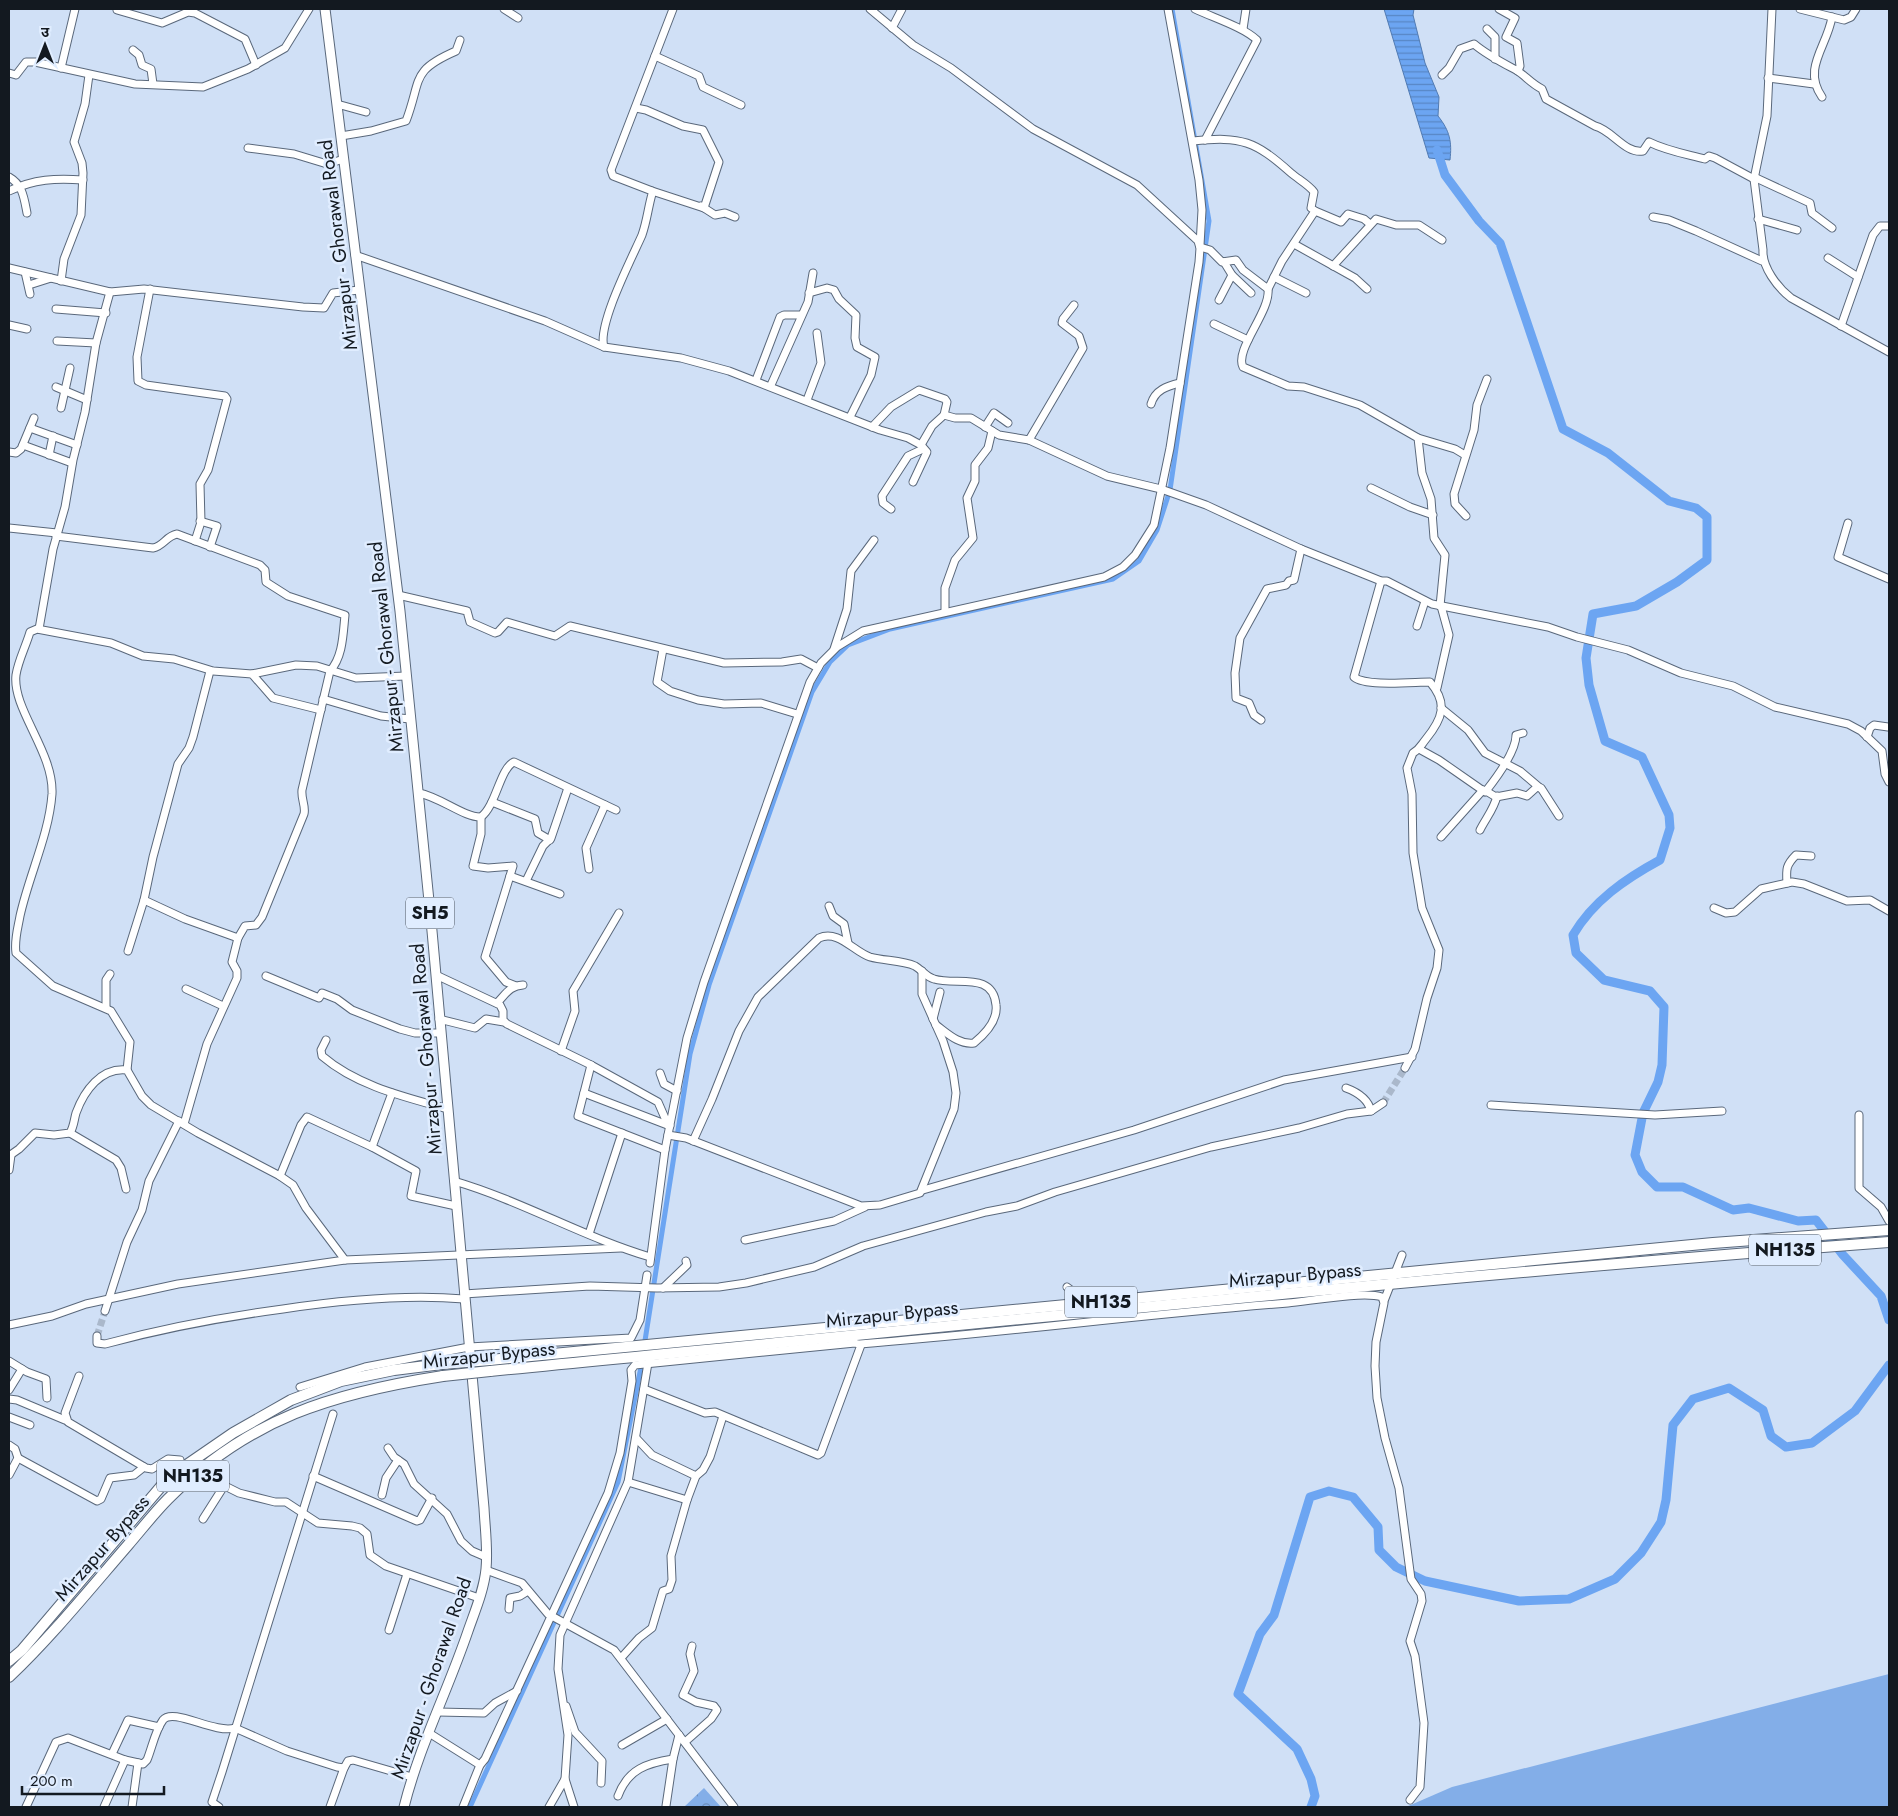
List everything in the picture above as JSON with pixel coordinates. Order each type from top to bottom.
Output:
[{"type":"highway","name":"Mirzapur Bypass","points":[[9,1678],[34,1653],[167,1500],[206,1465],[252,1433],[299,1411],[350,1394],[443,1376],[1082,1309],[1397,1273],[1713,1243],[1889,1230]]},
{"type":"highway","name":"Mirzapur Bypass","points":[[9,1661],[22,1650],[169,1477],[217,1444],[291,1400],[341,1381],[394,1370],[442,1364],[1713,1255],[1889,1242]]},
{"type":"main road","name":"Mirzapur - Ghorawal Road","points":[[325,9],[398,595],[419,793],[484,1508],[486,1570],[479,1598],[438,1712],[412,1777],[404,1807]]},
{"type":"street","points":[[61,68],[75,9]]},
{"type":"street","points":[[9,73],[16,75],[26,62],[30,62],[135,84],[203,86],[256,65],[285,48],[308,9]]},
{"type":"street","points":[[504,9],[518,18]]},
{"type":"street","points":[[636,108],[655,114],[667,121],[699,128],[705,132],[720,162],[704,208],[652,191],[611,174],[655,56],[674,9]]},
{"type":"street","points":[[870,9],[913,45],[951,68],[1032,129],[1137,185],[1194,237],[1202,248],[1224,262],[1232,275],[1251,293]]},
{"type":"street","points":[[892,28],[902,9]]},
{"type":"street","points":[[669,1126],[687,1038],[704,982],[758,833],[797,714],[818,668],[834,649],[863,631],[1104,577],[1114,572],[1135,555],[1151,534],[1166,491],[1180,384],[1202,248],[1199,140],[1168,9]]},
{"type":"street","points":[[1195,9],[1229,25],[1243,29],[1256,40],[1254,48],[1199,140]]},
{"type":"street","points":[[1243,29],[1246,9]]},
{"type":"street","points":[[1499,9],[1515,18],[1506,37],[1517,44],[1520,66],[1518,71]]},
{"type":"street","points":[[1762,261],[1763,250],[1756,178],[1771,78],[1772,9]]},
{"type":"street","points":[[1800,9],[1846,20],[1856,9]]},
{"type":"street","points":[[117,10],[162,23],[188,12],[195,13],[245,39],[256,65]]},
{"type":"street","points":[[1822,97],[1814,84],[1813,70],[1827,38],[1832,17]]},
{"type":"street","points":[[1487,29],[1495,38],[1495,59]]},
{"type":"street","points":[[341,136],[371,131],[406,121],[423,70],[434,61],[456,51],[460,40]]},
{"type":"street","points":[[1442,75],[1445,74],[1460,48],[1474,44],[1495,59],[1518,71],[1531,84],[1542,89],[1546,99],[1595,126],[1604,128],[1618,142],[1637,152],[1643,151],[1649,142],[1681,154],[1688,153],[1705,159],[1709,156],[1715,158],[1810,203],[1812,213],[1832,228]]},
{"type":"street","points":[[133,50],[139,55],[142,65],[151,69],[153,84]]},
{"type":"street","points":[[655,56],[699,76],[703,87],[740,105]]},
{"type":"street","points":[[61,281],[64,259],[81,215],[82,163],[74,142],[85,104],[89,74]]},
{"type":"street","points":[[1771,78],[1814,84]]},
{"type":"street","points":[[337,104],[366,112]]},
{"type":"street","points":[[1199,140],[1243,141],[1268,152],[1313,190],[1311,208],[1315,212],[1341,222],[1348,214],[1364,219],[1370,224]]},
{"type":"street","points":[[248,148],[294,154],[327,164],[344,160]]},
{"type":"street","points":[[9,177],[20,186],[24,193],[27,213]]},
{"type":"street","points":[[9,191],[49,178],[83,180]]},
{"type":"street","points":[[604,347],[603,330],[626,266],[642,235],[650,212],[652,191]]},
{"type":"street","points":[[701,206],[715,216],[726,213],[735,217]]},
{"type":"street","points":[[1315,212],[1268,289],[1266,305],[1248,340],[1241,363],[1243,367],[1288,386],[1304,388],[1360,405],[1418,438],[1455,449],[1465,455]]},
{"type":"street","points":[[1653,217],[1687,228],[1762,261],[1778,286],[1786,294],[1842,323],[1889,352]]},
{"type":"street","points":[[1333,266],[1370,224],[1378,219],[1396,225],[1419,225],[1442,240]]},
{"type":"street","points":[[1760,219],[1797,230]]},
{"type":"street","points":[[1842,323],[1875,232],[1880,226],[1889,226]]},
{"type":"street","points":[[1294,244],[1357,280],[1367,289]]},
{"type":"street","points":[[355,255],[545,321],[604,347],[682,358],[756,380],[872,427],[908,438],[926,452],[913,482]]},
{"type":"street","points":[[1828,258],[1858,277]]},
{"type":"street","points":[[1224,262],[1236,260],[1243,270],[1268,289]]},
{"type":"street","points":[[9,268],[110,292],[150,289],[209,298],[322,308],[326,307],[333,293],[359,290]]},
{"type":"street","points":[[24,272],[30,294]]},
{"type":"street","points":[[771,385],[801,315],[814,272]]},
{"type":"street","points":[[1219,300],[1232,275]]},
{"type":"street","points":[[1274,277],[1306,293]]},
{"type":"street","points":[[29,285],[51,278]]},
{"type":"street","points":[[809,293],[828,288],[834,290],[839,299],[856,315],[854,338],[857,347],[875,357],[871,374],[850,417]]},
{"type":"street","points":[[150,289],[137,357],[138,380],[146,385],[225,396],[227,400],[208,470],[200,484],[200,521],[195,541]]},
{"type":"street","points":[[39,629],[57,534],[65,507],[72,464],[87,400],[96,342],[106,313],[110,292]]},
{"type":"street","points":[[1029,440],[1083,348],[1081,338],[1062,323],[1063,318],[1074,305]]},
{"type":"street","points":[[56,309],[106,313]]},
{"type":"street","points":[[756,380],[780,317],[784,315],[801,315]]},
{"type":"street","points":[[1214,324],[1248,340]]},
{"type":"street","points":[[9,325],[27,329]]},
{"type":"street","points":[[807,400],[821,363],[817,333]]},
{"type":"street","points":[[57,341],[96,342]]},
{"type":"street","points":[[61,408],[70,368]]},
{"type":"street","points":[[1466,516],[1457,507],[1454,497],[1474,430],[1477,405],[1487,379]]},
{"type":"street","points":[[1151,404],[1153,396],[1163,388],[1180,384]]},
{"type":"street","points":[[56,388],[87,400]]},
{"type":"street","points":[[872,427],[891,407],[919,390],[945,399],[947,402],[944,415],[932,426],[922,447],[908,456],[882,496],[883,503],[891,509]]},
{"type":"street","points":[[945,612],[945,588],[955,560],[973,538],[967,498],[975,481],[975,465],[988,448],[988,429],[994,413],[1008,422]]},
{"type":"street","points":[[944,415],[960,419],[971,418],[988,429],[1004,436],[1029,440],[1107,476],[1166,491],[1256,527],[1301,549],[1393,584],[1425,601],[1441,606],[1541,625],[1577,638],[1633,652],[1681,673],[1733,686],[1774,708],[1848,724],[1867,737],[1887,756],[1885,774],[1889,782]]},
{"type":"street","points":[[9,452],[19,452],[34,418]]},
{"type":"street","points":[[30,428],[77,445]]},
{"type":"street","points":[[49,455],[53,436]]},
{"type":"street","points":[[1405,1068],[1412,1057],[1439,958],[1438,945],[1424,917],[1413,853],[1412,794],[1407,768],[1412,753],[1419,749],[1438,723],[1441,708],[1437,688],[1448,635],[1441,606],[1445,555],[1436,543],[1430,495],[1422,473],[1418,438]]},
{"type":"street","points":[[23,445],[72,464]]},
{"type":"street","points":[[1371,488],[1410,507],[1433,515]]},
{"type":"street","points":[[200,521],[216,526],[210,547]]},
{"type":"street","points":[[1848,523],[1838,556],[1889,579]]},
{"type":"street","points":[[9,528],[153,548],[161,546],[174,534],[260,565],[265,570],[266,582],[278,591],[345,615],[342,643],[335,665],[330,671],[301,797],[304,814],[262,917],[256,925],[245,926],[238,938],[232,962],[237,975],[207,1044],[181,1122],[149,1181],[142,1210],[127,1242],[105,1311]]},
{"type":"street","points":[[834,649],[846,609],[851,571],[874,540]]},
{"type":"street","points":[[1261,720],[1254,715],[1250,703],[1236,698],[1235,673],[1238,645],[1267,589],[1286,585],[1289,581],[1294,580],[1301,549]]},
{"type":"street","points":[[1381,581],[1354,677],[1358,680],[1385,682],[1430,682],[1437,688]]},
{"type":"street","points":[[398,595],[467,611],[470,622],[495,632],[498,632],[507,622],[554,636],[570,626],[724,664],[782,662],[801,659],[818,668]]},
{"type":"street","points":[[1417,626],[1425,601]]},
{"type":"street","points":[[15,948],[24,900],[43,839],[52,797],[52,784],[45,756],[21,701],[16,682],[17,671],[30,632],[39,629],[111,643],[143,656],[174,659],[210,671],[252,674],[296,665],[313,665],[356,678],[406,676]]},
{"type":"street","points":[[663,649],[656,678],[659,685],[670,691],[724,704],[761,703],[797,714]]},
{"type":"street","points":[[128,951],[144,900],[153,857],[178,764],[193,737],[210,671]]},
{"type":"street","points":[[252,674],[274,698],[321,710]]},
{"type":"street","points":[[323,699],[381,716],[410,719]]},
{"type":"street","points":[[1441,708],[1472,734],[1485,753],[1533,780],[1559,816]]},
{"type":"street","points":[[1867,737],[1870,728],[1874,725],[1888,727]]},
{"type":"street","points":[[1440,837],[1502,769],[1503,763],[1514,746],[1516,734],[1523,733]]},
{"type":"street","points":[[1419,749],[1484,790],[1497,796],[1516,793],[1528,796],[1537,787],[1540,788]]},
{"type":"street","points":[[497,1003],[503,994],[520,985],[506,982],[485,957],[512,865],[488,868],[473,866],[481,834],[481,818],[492,802],[513,762],[616,810]]},
{"type":"street","points":[[526,881],[543,846],[550,840],[568,788]]},
{"type":"street","points":[[419,793],[435,796],[470,816],[481,818]]},
{"type":"street","points":[[1480,830],[1486,817],[1495,806],[1497,796]]},
{"type":"street","points":[[492,802],[535,819],[538,833],[550,840]]},
{"type":"street","points":[[589,869],[586,848],[605,805]]},
{"type":"street","points":[[1787,883],[1786,869],[1789,862],[1796,855],[1811,856]]},
{"type":"street","points":[[510,876],[560,894]]},
{"type":"street","points":[[1714,908],[1726,913],[1734,912],[1761,889],[1787,883],[1804,884],[1848,901],[1870,900],[1889,911]]},
{"type":"street","points":[[144,900],[185,919],[238,938]]},
{"type":"street","points":[[829,906],[833,916],[844,924],[848,943]]},
{"type":"street","points":[[561,1051],[575,1011],[573,991],[619,913]]},
{"type":"street","points":[[689,1139],[712,1099],[740,1031],[762,991],[778,979],[819,938],[832,937],[848,943],[857,952],[910,965],[929,978],[984,983],[991,989],[996,1002],[995,1018],[974,1042],[967,1043],[954,1038],[934,1022]]},
{"type":"street","points":[[9,943],[15,948],[20,958],[53,986],[106,1008],[113,1014],[130,1042],[127,1070],[146,1101],[280,1176],[298,1191],[306,1208],[345,1260]]},
{"type":"street","points":[[922,972],[922,994],[948,1053],[956,1099],[954,1109],[922,1190]]},
{"type":"street","points":[[106,1008],[106,980],[110,974]]},
{"type":"street","points":[[436,975],[497,1003],[502,1007],[504,1022]]},
{"type":"street","points":[[266,976],[319,998],[322,993],[331,995],[352,1010],[400,1029],[416,1033],[440,1033]]},
{"type":"street","points":[[186,988],[223,1006]]},
{"type":"street","points":[[934,1022],[940,992]]},
{"type":"street","points":[[439,1019],[475,1028],[486,1019],[504,1022],[591,1065],[658,1102],[672,1136],[665,1150],[650,1260],[483,1189],[454,1182]]},
{"type":"street","points":[[326,1040],[321,1053],[329,1062],[392,1093],[448,1109]]},
{"type":"street","points":[[745,1240],[834,1221],[866,1207],[908,1197],[922,1190],[1134,1130],[1284,1080],[1412,1057]]},
{"type":"street","points":[[591,1065],[578,1116],[665,1150]]},
{"type":"street","points":[[9,1170],[10,1155],[19,1150],[35,1133],[66,1135],[70,1132],[82,1099],[99,1078],[116,1069],[127,1070]]},
{"type":"street","points":[[660,1073],[664,1084],[677,1091]]},
{"type":"street","points":[[1346,1088],[1354,1091],[1369,1104],[1371,1111]]},
{"type":"street","points":[[372,1147],[392,1093]]},
{"type":"street","points":[[584,1093],[669,1126]]},
{"type":"street","points":[[97,1336],[97,1343],[101,1345],[246,1313],[327,1302],[427,1296],[464,1297],[562,1288],[729,1286],[799,1271],[854,1248],[981,1213],[1028,1203],[1055,1192],[1197,1151],[1347,1114],[1371,1111],[1384,1103]]},
{"type":"street","points":[[1491,1105],[1655,1115],[1722,1111]]},
{"type":"street","points":[[1859,1115],[1859,1188],[1881,1207],[1889,1221]]},
{"type":"street","points":[[280,1176],[301,1124],[307,1117],[372,1147],[416,1171],[411,1196],[456,1206]]},
{"type":"street","points":[[70,1132],[116,1160],[121,1168],[126,1189]]},
{"type":"street","points":[[589,1234],[622,1133]]},
{"type":"street","points":[[672,1136],[689,1139],[866,1207]]},
{"type":"street","points":[[9,1325],[178,1284],[345,1260],[621,1248]]},
{"type":"street","points":[[1402,1255],[1397,1273],[1384,1301],[1376,1342],[1375,1379],[1385,1438],[1399,1488],[1410,1575],[1422,1598],[1410,1641],[1415,1656],[1424,1715],[1420,1787],[1410,1800]]},
{"type":"street","points":[[300,1387],[365,1367],[469,1347],[631,1338],[653,1287],[687,1265],[686,1261]]},
{"type":"street","points":[[647,1275],[653,1287]]},
{"type":"street","points":[[1067,1287],[1076,1293],[1082,1309]]},
{"type":"street","points":[[574,1807],[565,1779],[568,1735],[558,1669],[560,1635],[558,1619],[608,1493],[620,1453],[632,1381],[631,1370],[635,1365],[1354,1296],[1380,1296],[1384,1301]]},
{"type":"street","points":[[644,1389],[705,1413],[715,1412],[819,1455],[860,1344]]},
{"type":"street","points":[[9,1361],[22,1369],[46,1379],[47,1398]]},
{"type":"street","points":[[463,1807],[480,1765],[485,1760],[517,1691],[558,1619],[628,1482],[644,1389],[646,1363]]},
{"type":"street","points":[[9,1390],[22,1369]]},
{"type":"street","points":[[65,1420],[79,1376]]},
{"type":"street","points":[[9,1396],[9,1407]]},
{"type":"street","points":[[9,1400],[17,1400],[65,1420],[144,1467],[152,1469],[164,1460],[180,1460]]},
{"type":"street","points":[[215,1806],[212,1799],[332,1414]]},
{"type":"street","points":[[9,1416],[30,1425]]},
{"type":"street","points":[[621,1658],[639,1638],[652,1628],[663,1591],[669,1589],[672,1584],[671,1556],[687,1500],[696,1476],[707,1464],[723,1416]]},
{"type":"street","points":[[636,1438],[652,1455],[696,1476]]},
{"type":"street","points":[[9,1444],[15,1449],[18,1458],[97,1501],[100,1499],[110,1478],[134,1475],[144,1467]]},
{"type":"street","points":[[388,1448],[404,1464],[414,1484],[432,1498],[446,1514],[461,1541],[472,1551],[486,1557]]},
{"type":"street","points":[[9,1475],[18,1458]]},
{"type":"street","points":[[382,1495],[386,1478],[398,1460]]},
{"type":"street","points":[[313,1476],[416,1521],[420,1520],[432,1498]]},
{"type":"street","points":[[213,1480],[257,1498],[286,1502],[298,1512],[302,1512],[308,1519],[318,1523],[352,1526],[365,1531],[370,1555],[373,1558],[407,1574],[479,1598]]},
{"type":"street","points":[[628,1482],[687,1500]]},
{"type":"street","points":[[203,1519],[224,1486]]},
{"type":"street","points":[[486,1570],[522,1583],[558,1619],[606,1644],[621,1658],[734,1807]]},
{"type":"street","points":[[389,1630],[407,1574]]},
{"type":"street","points":[[509,1609],[510,1598],[520,1596],[528,1591]]},
{"type":"street","points":[[685,1742],[711,1719],[717,1710],[714,1706],[696,1702],[683,1695],[694,1672],[690,1654],[692,1646]]},
{"type":"street","points":[[438,1712],[484,1714],[496,1703],[517,1691]]},
{"type":"street","points":[[562,1702],[568,1711],[575,1732],[602,1760],[601,1783]]},
{"type":"street","points":[[26,1807],[56,1742],[68,1738],[125,1760],[143,1764],[147,1760],[159,1727],[170,1716],[181,1716],[212,1728],[228,1730],[235,1728],[287,1751],[344,1768]]},
{"type":"street","points":[[622,1745],[667,1719]]},
{"type":"street","points":[[112,1754],[128,1720],[159,1727]]},
{"type":"street","points":[[429,1733],[480,1765]]},
{"type":"street","points":[[666,1806],[679,1735]]},
{"type":"street","points":[[104,1807],[125,1760]]},
{"type":"street","points":[[330,1807],[348,1761],[353,1760],[412,1777]]},
{"type":"street","points":[[618,1796],[622,1784],[643,1766],[674,1760]]},
{"type":"street","points":[[132,1807],[138,1763]]},
{"type":"street","points":[[549,1807],[565,1779]]},
{"type":"green space","points":[[1889,1674],[1889,1807],[1406,1807],[1452,1787]]},
{"type":"green space","points":[[704,1788],[721,1807],[684,1807]]},
{"type":"shaded area","points":[[1384,9],[1414,9],[1413,15],[1425,63],[1439,97],[1438,116],[1449,137],[1451,148],[1450,160],[1429,158]]},
{"type":"waterway","points":[[644,1347],[690,1054],[709,985],[812,692],[830,662],[848,645],[890,629],[1113,579],[1139,561],[1157,530],[1170,490],[1209,221],[1172,9]]},
{"type":"waterway","points":[[1437,150],[1445,175],[1479,221],[1500,243],[1563,429],[1608,453],[1669,501],[1696,508],[1707,517],[1707,560],[1677,582],[1636,606],[1593,614],[1586,658],[1589,685],[1605,741],[1642,757],[1669,815],[1670,828],[1660,860],[1622,883],[1600,901],[1573,935],[1576,953],[1604,980],[1650,991],[1664,1007],[1662,1065],[1658,1082],[1643,1113],[1635,1155],[1642,1172],[1657,1187],[1683,1187],[1733,1210],[1749,1208],[1798,1221],[1816,1220],[1843,1255],[1881,1296],[1889,1320]]},
{"type":"waterway","points":[[470,1807],[618,1482],[642,1362]]},
{"type":"waterway","points":[[1311,1807],[1315,1796],[1311,1779],[1297,1749],[1238,1694],[1260,1634],[1274,1615],[1310,1497],[1329,1491],[1353,1497],[1378,1527],[1379,1550],[1396,1567],[1425,1581],[1519,1601],[1569,1599],[1615,1579],[1641,1553],[1661,1522],[1666,1500],[1673,1425],[1693,1399],[1729,1388],[1763,1410],[1771,1436],[1786,1447],[1812,1443],[1855,1411],[1889,1365]]},
{"type":"tunnel","points":[[1383,1103],[1405,1068]]},
{"type":"tunnel","points":[[97,1336],[105,1311]]}]
